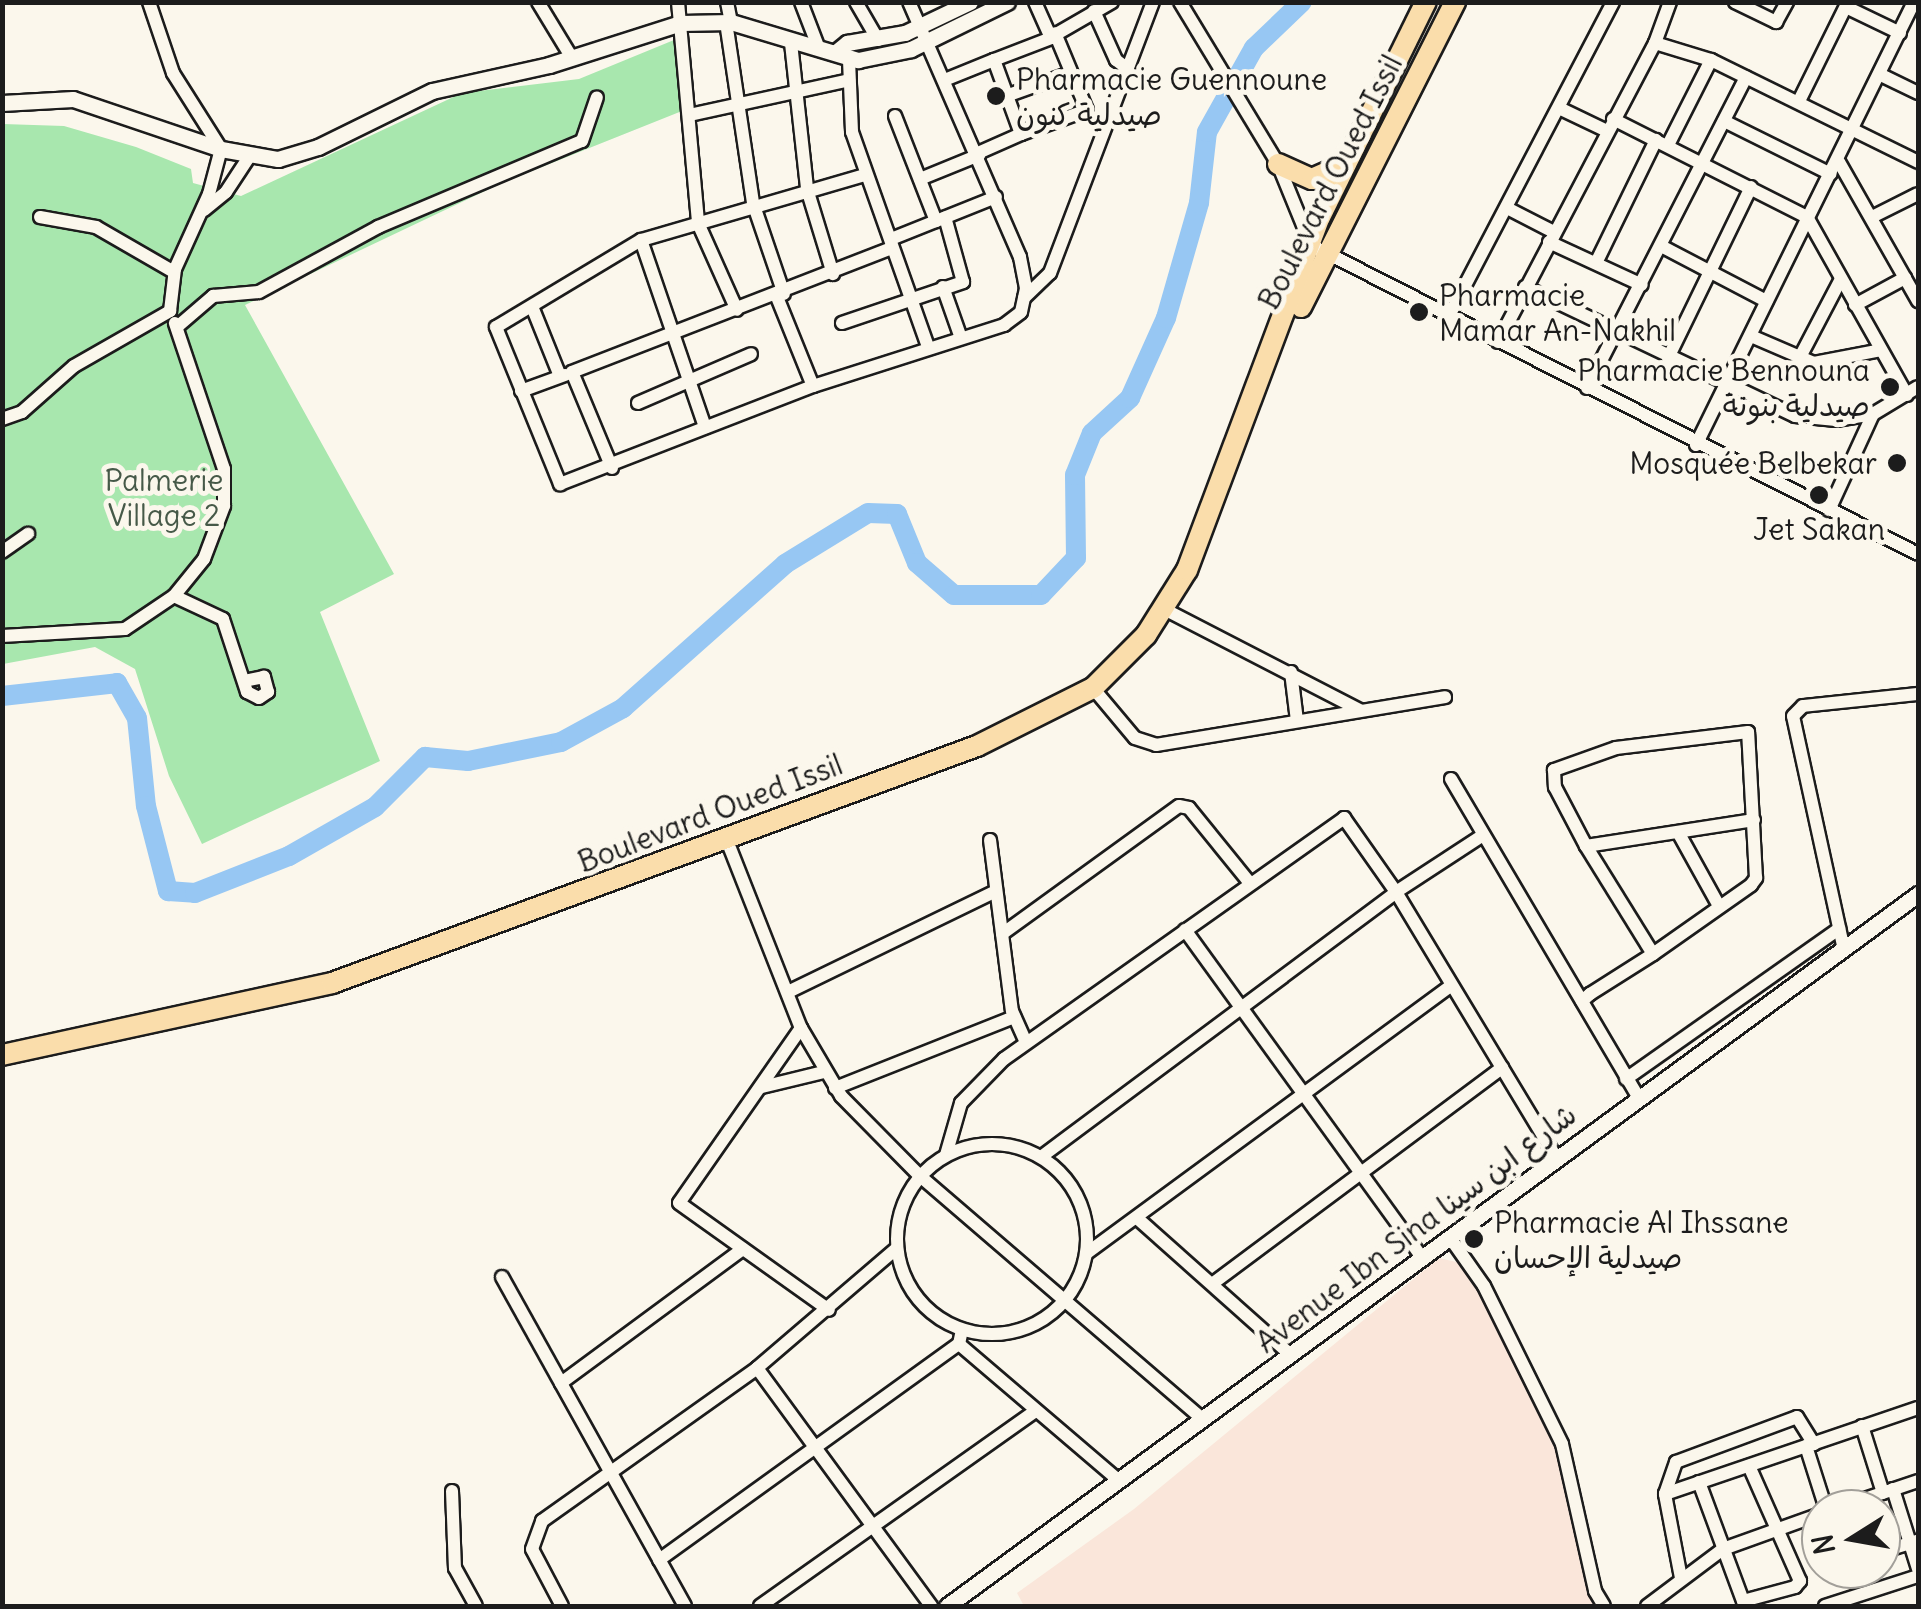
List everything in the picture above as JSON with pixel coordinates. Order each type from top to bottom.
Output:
[{"type":"main road","name":"Boulevard Oued Issil","points":[[2,1056],[332,983],[977,746],[1093,688],[1166,610],[1216,504],[1319,250],[1348,162],[1426,2]]},
{"type":"main road","name":"Boulevard Oued Issil","points":[[1319,250],[1455,2]]},
{"type":"main road","points":[[1278,164],[1312,179],[1348,162]]},
{"type":"street","points":[[2,636],[125,630],[174,596],[204,560],[226,488],[216,436],[170,311],[174,272],[202,211],[221,149],[173,73],[150,2]]},
{"type":"street","points":[[538,2],[572,58]]},
{"type":"street","points":[[678,2],[698,223],[737,310]]},
{"type":"street","points":[[727,2],[734,104],[752,203],[813,386]]},
{"type":"street","points":[[801,2],[819,49]]},
{"type":"street","points":[[856,2],[878,40]]},
{"type":"street","points":[[909,2],[947,79],[1024,268],[1024,298]]},
{"type":"street","points":[[2,103],[73,99],[248,156],[298,156],[432,91],[572,58],[681,23],[729,22],[843,56],[929,42],[1007,2]]},
{"type":"street","points":[[1035,2],[1087,108]]},
{"type":"street","points":[[947,79],[1053,35],[1112,2]]},
{"type":"street","points":[[865,175],[752,203],[641,240],[494,329],[560,484],[612,468],[813,386],[1013,321],[1024,298],[1050,272],[1154,2]]},
{"type":"street","points":[[1449,316],[1614,2]]},
{"type":"street","points":[[1498,342],[1655,43],[1670,2]]},
{"type":"street","points":[[1735,2],[1776,22],[1786,2]]},
{"type":"street","points":[[1696,445],[1914,2]]},
{"type":"street","points":[[928,348],[907,298],[852,132],[849,80],[843,56],[847,43],[878,40],[923,26],[966,3]]},
{"type":"street","points":[[1180,3],[1278,164],[1319,250],[1696,445],[1918,554]]},
{"type":"street","points":[[1800,101],[1847,5],[1900,33]]},
{"type":"street","points":[[1094,10],[1116,60],[1128,69]]},
{"type":"street","points":[[791,43],[806,189],[834,274]]},
{"type":"street","points":[[1655,43],[1711,60],[1918,162]]},
{"type":"street","points":[[994,60],[1021,134]]},
{"type":"street","points":[[1596,263],[1711,60]]},
{"type":"street","points":[[1006,96],[1071,73]]},
{"type":"street","points":[[1881,75],[1918,93]]},
{"type":"street","points":[[1588,388],[1746,76]]},
{"type":"street","points":[[689,115],[849,80]]},
{"type":"street","points":[[177,327],[213,296],[260,292],[378,227],[582,141],[597,97]]},
{"type":"street","points":[[920,178],[1087,108],[1111,114]]},
{"type":"street","points":[[1525,287],[1727,386],[1814,421],[1873,414],[1913,391],[1881,350],[1807,216],[1662,142],[1559,108]]},
{"type":"street","points":[[842,323],[965,279],[895,116]]},
{"type":"street","points":[[1724,121],[1835,168],[1872,217],[1918,302]]},
{"type":"street","points":[[202,211],[226,192],[248,156]]},
{"type":"street","points":[[1668,358],[1752,187]]},
{"type":"street","points":[[1872,217],[1918,194]]},
{"type":"street","points":[[521,391],[781,296],[834,274],[940,219],[996,197]]},
{"type":"street","points":[[1508,208],[1596,263],[1642,285]]},
{"type":"street","points":[[40,217],[96,227],[174,272]]},
{"type":"street","points":[[641,240],[705,427]]},
{"type":"street","points":[[1661,246],[1766,301]]},
{"type":"street","points":[[1856,305],[1904,278]]},
{"type":"street","points":[[1799,359],[1842,279]]},
{"type":"street","points":[[944,287],[960,338]]},
{"type":"street","points":[[532,308],[612,468]]},
{"type":"street","points":[[4,417],[74,366],[170,311]]},
{"type":"street","points":[[1751,336],[1799,359],[1827,362],[1881,350]]},
{"type":"street","points":[[638,404],[751,354]]},
{"type":"street","points":[[1830,510],[1873,414]]},
{"type":"street","points":[[2,552],[28,534]]},
{"type":"street","points":[[174,596],[223,618],[248,680]]},
{"type":"street","points":[[1166,610],[1360,710]]},
{"type":"street","points":[[1292,672],[1297,721]]},
{"type":"street","points":[[1093,688],[1135,738],[1149,744],[1445,696]]},
{"type":"street","points":[[1844,950],[1793,716],[1803,706],[1918,694]]},
{"type":"street","points":[[1582,1002],[1652,954],[1720,906],[1759,870],[1750,735],[1712,733],[1561,762],[1554,770],[1555,787],[1586,846],[1652,954]]},
{"type":"street","points":[[1451,780],[1480,837],[1638,1097]]},
{"type":"street","points":[[1002,934],[1179,806],[1189,808],[1250,882]]},
{"type":"street","points":[[946,1155],[970,1088],[1026,1042],[1344,818],[1396,892],[1557,1159]]},
{"type":"street","points":[[1586,846],[1754,820]]},
{"type":"street","points":[[1678,832],[1720,906]]},
{"type":"street","points":[[1041,1157],[1396,892],[1480,837]]},
{"type":"street","points":[[726,838],[801,1028],[835,1088],[920,1176],[1204,1419]]},
{"type":"street","points":[[990,840],[1014,1018],[1026,1042]]},
{"type":"street","points":[[788,992],[996,891]]},
{"type":"street","name":"Avenue Ibn Sina شارع ابن سينا","points":[[948,1606],[1918,894]]},
{"type":"street","points":[[1626,1078],[1839,929]]},
{"type":"street","points":[[1184,930],[1422,1259]]},
{"type":"street","points":[[659,1560],[815,1450],[960,1337],[1019,1332],[1066,1300],[1087,1253],[1300,1092],[1451,986]]},
{"type":"street","points":[[835,1088],[1014,1018]]},
{"type":"street","points":[[801,1028],[679,1200],[830,1310]]},
{"type":"street","points":[[1212,1284],[1502,1068]]},
{"type":"street","points":[[762,1087],[824,1072]]},
{"type":"street","points":[[1087,1253],[1079,1198],[1041,1157],[1010,1145],[978,1144],[946,1155],[920,1176],[901,1211],[898,1248],[918,1299],[1035,1410],[1118,1480]]},
{"type":"street","points":[[1137,1218],[1291,1355]]},
{"type":"street","points":[[1451,1239],[1484,1286],[1562,1444],[1594,1592],[1604,1606]]},
{"type":"street","points":[[562,1606],[535,1556],[533,1535],[542,1521],[756,1368],[830,1310],[898,1248]]},
{"type":"street","points":[[561,1383],[743,1249]]},
{"type":"street","points":[[502,1277],[685,1606]]},
{"type":"street","points":[[756,1368],[931,1606]]},
{"type":"street","points":[[1665,1494],[1918,1408]]},
{"type":"street","points":[[760,1606],[1035,1410]]},
{"type":"street","points":[[1681,1578],[1665,1494],[1682,1458],[1788,1418],[1801,1418],[1819,1489]]},
{"type":"street","points":[[1862,1426],[1887,1489]]},
{"type":"street","points":[[1699,1482],[1744,1602],[1798,1586],[1778,1529],[1749,1466]]},
{"type":"street","points":[[1894,1489],[1918,1481]]},
{"type":"street","points":[[452,1491],[455,1568],[476,1606]]},
{"type":"street","points":[[1825,1606],[1918,1572],[1914,1542],[1901,1516]]},
{"type":"street","points":[[1647,1606],[1723,1549],[1801,1520]]},
{"type":"shaded area","points":[[1439,1258],[1465,1264],[1547,1427],[1564,1468],[1593,1606],[1024,1606],[1017,1593],[1134,1509]]},
{"type":"green space","name":"Palmerie Village 2","points":[[674,40],[682,111],[504,182],[245,305],[394,574],[320,612],[380,761],[202,844],[169,776],[135,669],[95,647],[3,664],[3,124],[64,126],[136,147],[191,169],[193,183],[241,196],[462,93],[579,79]]},
{"type":"waterway","points":[[2,696],[117,683],[137,718],[146,806],[168,891],[195,893],[289,856],[375,807],[425,757],[468,761],[561,742],[623,708],[785,564],[868,513],[897,514],[917,563],[954,595],[1041,595],[1076,558],[1075,475],[1092,433],[1130,398],[1166,318],[1199,203],[1207,132],[1254,48],[1302,2]]},
{"type":"place","name":"Pharmacie Guennoune صيدلية كنون","points":[[996,96]]},
{"type":"place","name":"Pharmacie Mamar An-Nakhil","points":[[1419,312]]},
{"type":"place","name":"Pharmacie Bennouna صيدلية بنونة","points":[[1890,387]]},
{"type":"place","name":"Mosquée Belbekar","points":[[1897,463]]},
{"type":"place","name":"Jet Sakan","points":[[1819,495]]},
{"type":"place","name":"Pharmacie Al Ihssane صيدلية الإحسان","points":[[1474,1239]]}]
